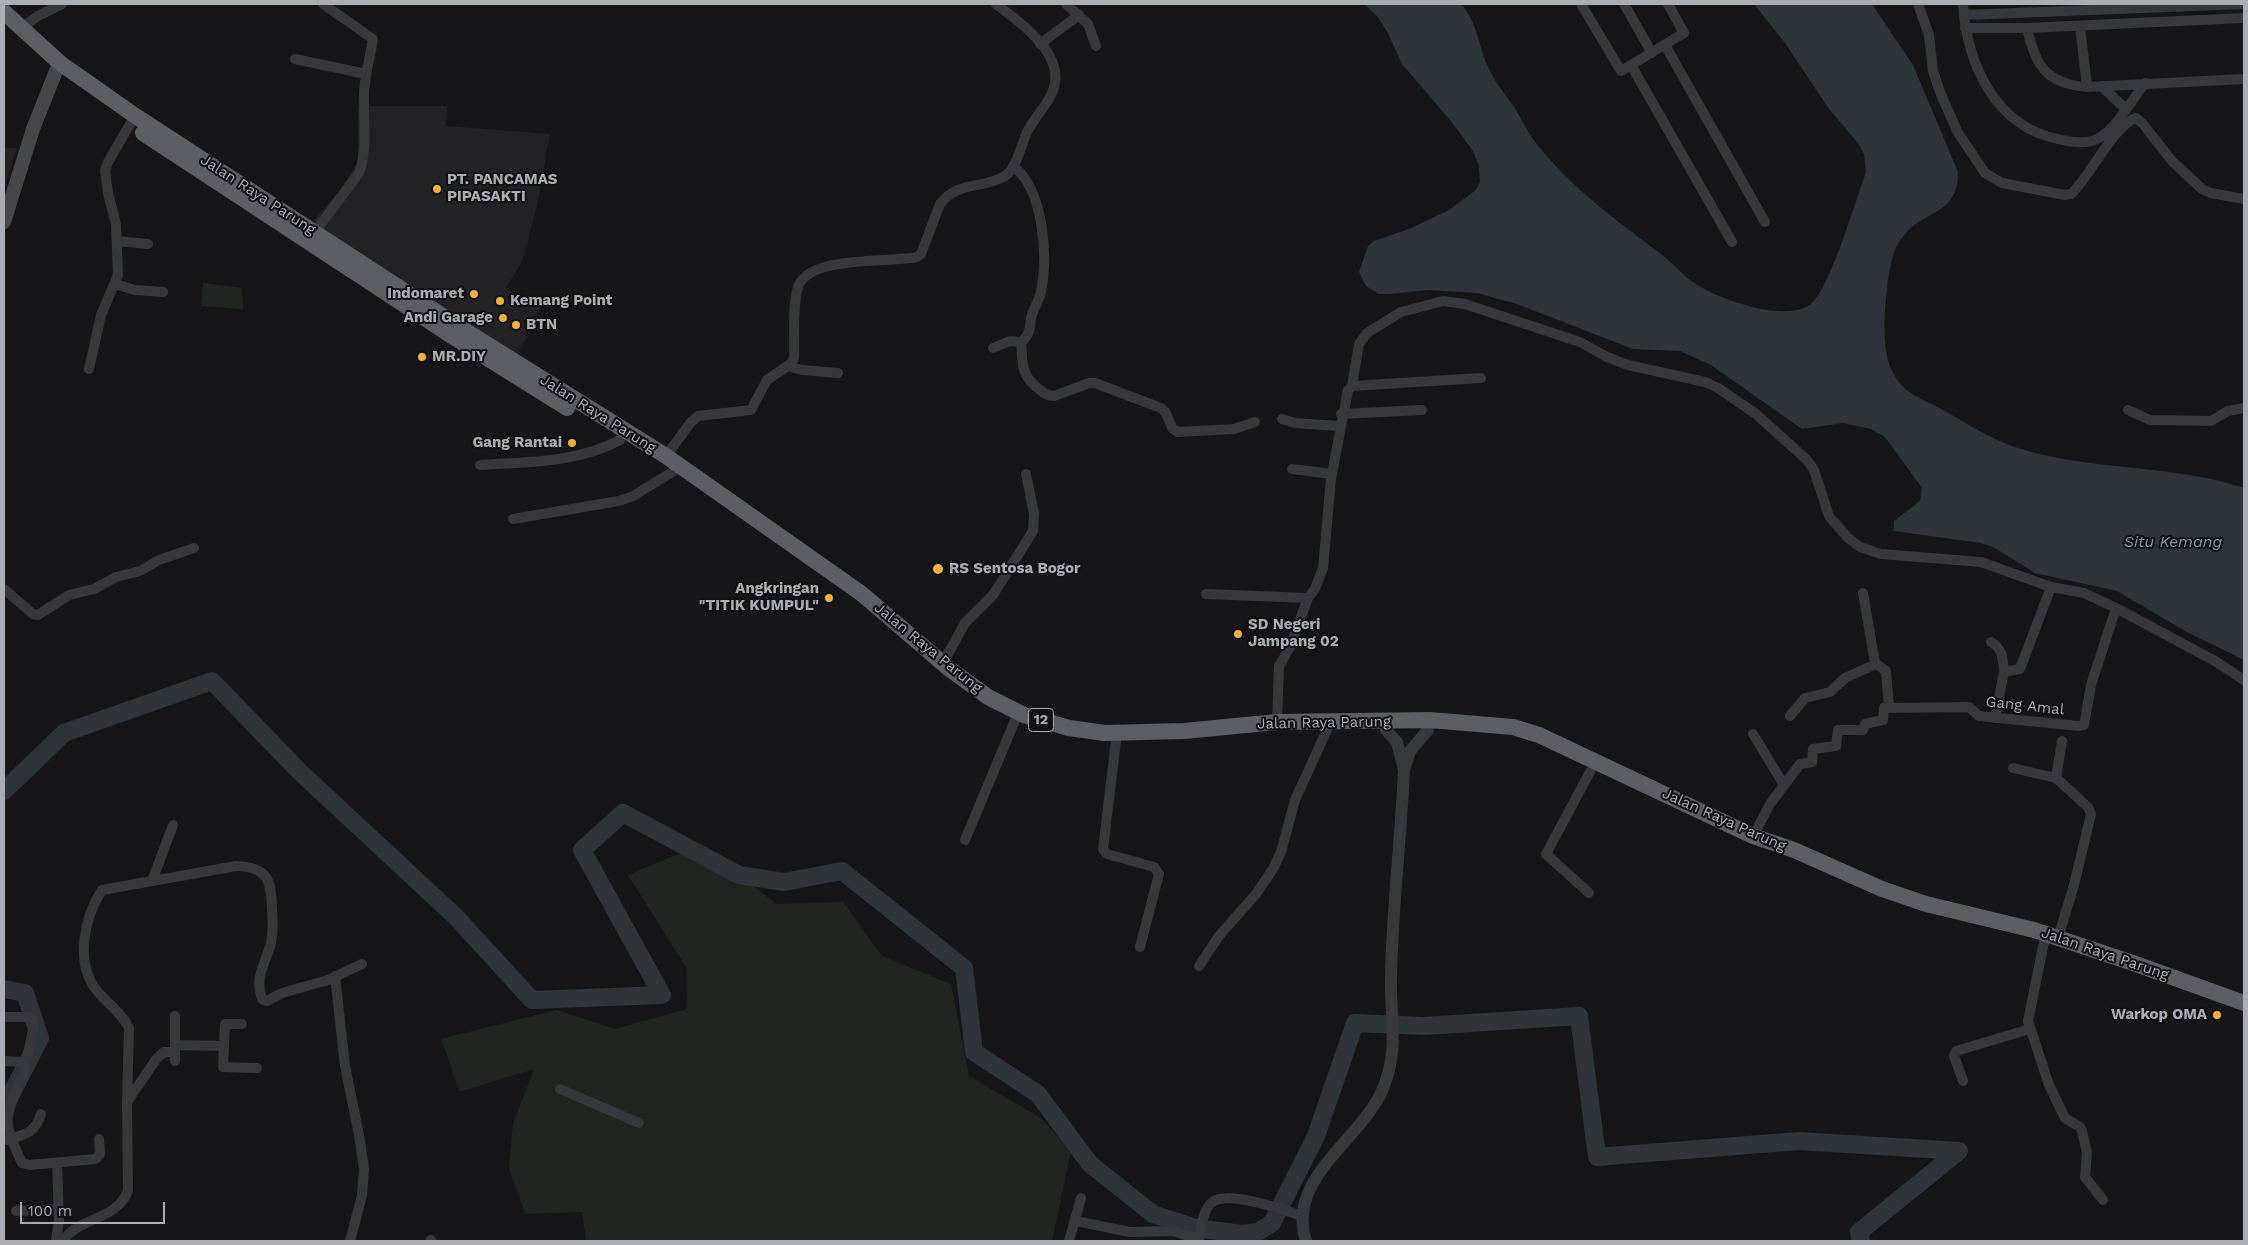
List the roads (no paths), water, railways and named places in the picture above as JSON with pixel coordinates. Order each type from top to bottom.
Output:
[{"type":"highway","name":"Jalan Raya Parung","points":[[4,12],[60,63],[134,115],[461,328],[666,456],[862,594],[941,671],[984,703],[1016,718],[1069,736],[1141,742],[1277,730],[1428,730],[1509,733],[1536,742],[1706,824],[1872,893],[1928,912],[2051,940],[2244,1013]]},
{"type":"highway","name":"Jalan Raya Parung","points":[[4,24],[56,71],[130,124],[455,338],[620,440],[674,471],[890,623],[988,697],[1024,715],[1069,728],[1105,733],[1140,734],[1277,722],[1430,720],[1513,727],[1539,735],[1753,836],[1794,850],[1882,889],[2051,940],[2133,962],[2244,1003]]},
{"type":"main road","points":[[4,222],[33,129],[56,71]]},
{"type":"street","points":[[21,28],[38,16],[62,4]]},
{"type":"street","points":[[315,232],[359,173],[362,163],[365,152],[364,95],[373,38],[322,4]]},
{"type":"street","points":[[666,456],[691,422],[698,416],[751,410],[767,380],[788,366],[794,357],[798,289],[805,277],[812,272],[830,266],[917,257],[922,254],[940,204],[945,197],[959,188],[1002,177],[1009,173],[1036,115],[1050,98],[1056,80],[1053,64],[1040,44],[1028,29],[996,4]]},
{"type":"street","points":[[1066,4],[1088,24],[1096,46]]},
{"type":"street","points":[[1581,4],[1621,71],[1684,33],[1668,4]]},
{"type":"street","points":[[1624,4],[1652,53]]},
{"type":"street","points":[[1918,4],[1929,35],[1933,71],[1946,106],[1957,131],[1977,163],[1992,179],[2046,192],[2071,194],[2120,131],[2129,121],[2136,118],[2143,124],[2172,161],[2202,189],[2244,199]]},
{"type":"street","points":[[1963,4],[1965,28],[1976,66],[1987,90],[2007,113],[2034,131],[2049,137],[2086,142],[2104,136],[2145,83]]},
{"type":"street","points":[[1964,15],[2023,8],[2244,4]]},
{"type":"street","points":[[1040,44],[1078,15]]},
{"type":"street","points":[[1965,28],[2027,28],[2244,18]]},
{"type":"street","points":[[2080,26],[2087,87]]},
{"type":"street","points":[[2027,28],[2034,56],[2049,76],[2069,86],[2087,87],[2244,79]]},
{"type":"street","points":[[1665,45],[1765,222]]},
{"type":"street","points":[[295,59],[366,74]]},
{"type":"street","points":[[1631,65],[1732,242]]},
{"type":"street","points":[[2101,86],[2126,109]]},
{"type":"street","points":[[89,369],[101,315],[118,275],[117,241],[106,170],[108,162],[130,124]]},
{"type":"street","points":[[1013,166],[1025,177],[1034,196],[1041,226],[1044,270],[1040,293],[1032,317],[1031,330],[1021,342],[1024,374],[1028,381],[1048,396],[1054,396],[1089,383],[1095,383],[1160,408],[1166,413],[1172,428],[1178,432],[1234,429],[1255,422]]},
{"type":"street","points":[[117,241],[148,244]]},
{"type":"street","points":[[115,284],[135,290],[162,292]]},
{"type":"street","points":[[1277,722],[1278,666],[1290,647],[1308,598],[1315,589],[1323,568],[1332,474],[1341,414],[1348,390],[1352,386],[1359,344],[1367,333],[1400,312],[1416,306],[1443,301],[1465,304],[1580,342],[1623,363],[1705,382],[1718,388],[1756,414],[1807,460],[1814,470],[1829,516],[1847,537],[1860,547],[1881,554],[1981,562],[2052,587],[2084,593],[2215,661],[2244,680]]},
{"type":"street","points":[[993,348],[1010,341],[1021,342]]},
{"type":"street","points":[[788,366],[802,370],[838,373]]},
{"type":"street","points":[[1352,386],[1481,378]]},
{"type":"street","points":[[2128,410],[2150,420],[2211,421],[2228,411],[2244,408]]},
{"type":"street","points":[[1341,414],[1422,410]]},
{"type":"street","points":[[1282,419],[1295,423],[1340,426]]},
{"type":"street","points":[[480,465],[554,459],[606,448],[620,440]]},
{"type":"street","points":[[1292,469],[1332,474]]},
{"type":"street","points":[[514,519],[619,502],[674,471]]},
{"type":"street","points":[[943,663],[965,623],[992,595],[1033,531],[1034,514],[1026,474]]},
{"type":"street","points":[[4,589],[33,614],[38,615],[69,595],[94,589],[116,577],[140,571],[159,560],[194,548]]},
{"type":"street","points":[[2004,672],[2020,669],[2052,587]]},
{"type":"street","points":[[1753,836],[1770,804],[1800,764],[1812,763],[1813,748],[1836,746],[1838,730],[1863,730],[1865,724],[1883,720],[1883,709],[1889,708],[1886,671],[1876,664],[1863,593]]},
{"type":"street","points":[[1206,594],[1308,598]]},
{"type":"street","name":"Gang Amal","points":[[1889,708],[1969,707],[1976,715],[1995,718],[2084,725],[2091,685],[2116,608]]},
{"type":"street","points":[[1991,642],[1998,646],[2002,653],[2004,672],[1995,718]]},
{"type":"street","points":[[1790,716],[1805,698],[1830,692],[1845,678],[1876,664]]},
{"type":"street","points":[[965,840],[1016,718]]},
{"type":"street","points":[[1198,966],[1219,936],[1256,894],[1273,870],[1281,852],[1295,800],[1327,730]]},
{"type":"street","points":[[1386,730],[1397,742],[1404,770]]},
{"type":"street","points":[[1306,1241],[1302,1216],[1307,1193],[1320,1173],[1368,1113],[1384,1088],[1391,1063],[1394,1039],[1391,977],[1404,770],[1410,751],[1428,730]]},
{"type":"street","points":[[1753,734],[1784,785]]},
{"type":"street","points":[[1116,741],[1102,849],[1107,854],[1154,867],[1159,874],[1140,947]]},
{"type":"street","points":[[2056,778],[2062,741]]},
{"type":"street","points":[[2012,768],[2056,778],[2091,810],[2074,885],[2051,940],[2028,1013],[2030,1029],[2049,1085],[2065,1118],[2080,1127],[2082,1131],[2088,1159],[2085,1177],[2103,1200]]},
{"type":"street","points":[[1589,893],[1546,854],[1591,770]]},
{"type":"street","points":[[152,881],[173,825]]},
{"type":"street","points":[[62,1241],[71,1232],[115,1208],[126,1196],[128,1175],[129,1028],[98,992],[85,969],[86,925],[92,905],[102,890],[236,866],[256,869],[265,874],[271,885],[273,930],[258,978],[258,988],[262,999],[267,1001],[362,964]]},
{"type":"street","points":[[335,976],[345,1066],[364,1169],[362,1195],[350,1241]]},
{"type":"street","points":[[175,1016],[175,1053]]},
{"type":"street","points":[[4,1017],[29,1017],[33,1020],[34,1026],[26,1062],[4,1116],[7,1137],[22,1163],[28,1165],[96,1159],[100,1154],[99,1139]]},
{"type":"street","points":[[242,1024],[225,1024],[223,1067],[257,1068]]},
{"type":"street","points":[[1963,1081],[1954,1056],[1956,1051],[2030,1029]]},
{"type":"street","points":[[127,1102],[157,1058],[164,1052],[175,1053],[224,1046]]},
{"type":"street","points":[[4,1061],[26,1062]]},
{"type":"street","points":[[560,1088],[639,1123]]},
{"type":"street","points":[[7,1137],[25,1135],[37,1127],[41,1114]]},
{"type":"street","points":[[56,1241],[59,1209],[57,1163]]},
{"type":"street","points":[[1076,1221],[1130,1232],[1173,1231],[1199,1239],[1203,1220],[1210,1203],[1218,1198],[1229,1197],[1302,1216]]},
{"type":"street","points":[[1069,1241],[1081,1198]]},
{"type":"street","points":[[16,1211],[59,1209]]},
{"type":"water","name":"Situ Kemang","points":[[1364,4],[1461,4],[1471,18],[1487,65],[1496,82],[1535,142],[1579,189],[1701,287],[1732,301],[1749,306],[1784,311],[1799,309],[1811,304],[1818,295],[1834,263],[1866,172],[1864,154],[1858,143],[1829,109],[1785,43],[1754,4],[1872,4],[1913,65],[1958,172],[1957,186],[1947,204],[1913,226],[1901,239],[1893,255],[1888,279],[1884,327],[1886,352],[1893,373],[1903,387],[1915,396],[2011,446],[2048,456],[2189,475],[2217,480],[2244,488],[2244,660],[2185,631],[2117,591],[2035,573],[1995,548],[1981,543],[1894,531],[1894,521],[1920,501],[1922,488],[1885,437],[1871,429],[1843,423],[1802,429],[1711,365],[1680,351],[1633,349],[1517,304],[1477,293],[1429,290],[1379,294],[1366,286],[1359,272],[1368,246],[1374,241],[1409,229],[1449,210],[1476,190],[1480,182],[1479,166],[1473,151],[1451,121],[1402,64],[1388,33],[1377,16]]},
{"type":"waterway","points":[[4,791],[64,733],[212,681],[300,772],[456,917],[532,1000],[662,995],[582,850],[623,813],[739,875],[784,882],[842,871],[964,968],[974,1052],[1038,1094],[1090,1164],[1153,1214],[1196,1228],[1242,1234],[1258,1232],[1272,1223],[1316,1136],[1355,1023],[1424,1026],[1579,1016],[1597,1157],[1799,1141],[1959,1151],[1859,1232],[1861,1241]]},
{"type":"waterway","points":[[4,989],[25,993],[40,1038],[4,1108]]},
{"type":"place","name":"PT. PANCAMAS PIPASAKTI","points":[[437,189]]},
{"type":"place","name":"Indomaret","points":[[474,294]]},
{"type":"place","name":"Kemang Point","points":[[500,301]]},
{"type":"place","name":"Andi Garage","points":[[503,318]]},
{"type":"place","name":"BTN","points":[[516,325]]},
{"type":"place","name":"MR.DIY","points":[[422,357]]},
{"type":"place","name":"Gang Rantai","points":[[572,443]]},
{"type":"place","name":"RS Sentosa Bogor","points":[[938,569]]},
{"type":"place","name":"Angkringan \"TITIK KUMPUL\"","points":[[829,598]]},
{"type":"place","name":"SD Negeri Jampang 02","points":[[1238,634]]},
{"type":"place","name":"Warkop OMA","points":[[2217,1015]]}]
